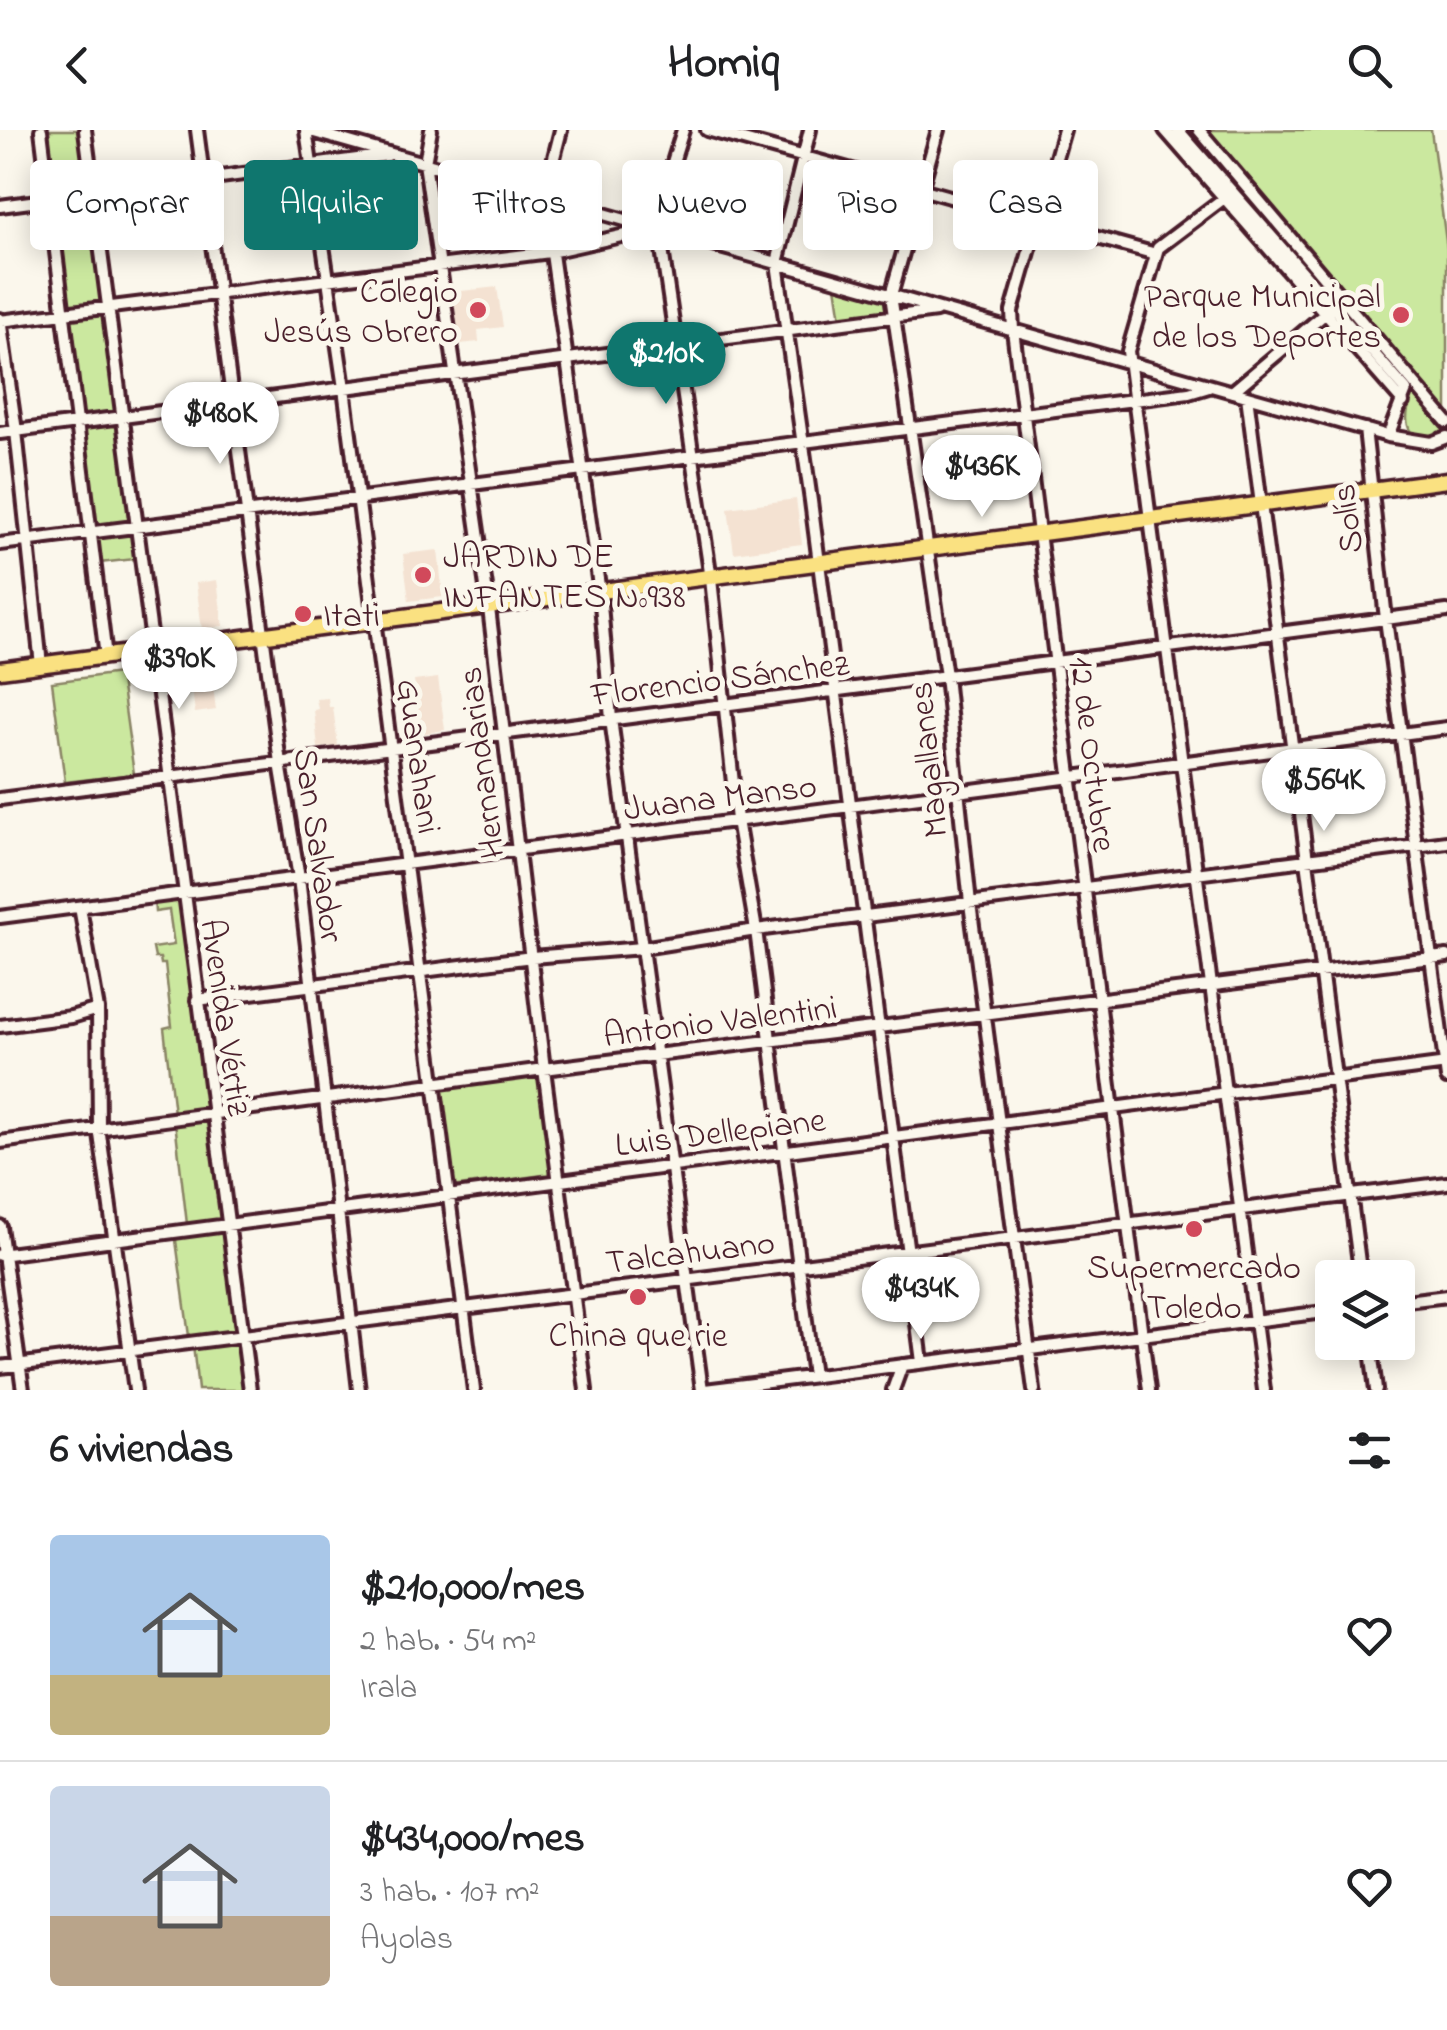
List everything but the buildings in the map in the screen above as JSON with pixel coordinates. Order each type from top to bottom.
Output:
[{"type":"main road","points":[[0,670],[1447,480]]},
{"type":"street","points":[[40,130],[44,160]]},
{"type":"street","name":"Avenida Vértiz","points":[[85,130],[89,160]]},
{"type":"street","name":"San Salvador","points":[[197,130],[201,160]]},
{"type":"street","points":[[306,130],[438,167]]},
{"type":"street","name":"Guanahani","points":[[306,130],[312,160]]},
{"type":"street","name":"Hernandarias","points":[[430,130],[425,163],[489,608],[586,1390]]},
{"type":"street","points":[[553,160],[560,130]]},
{"type":"street","points":[[674,160],[683,130]]},
{"type":"street","points":[[707,130],[812,160]]},
{"type":"street","points":[[810,130],[777,263],[922,1362]]},
{"type":"street","name":"Magallanes","points":[[930,160],[938,130]]},
{"type":"street","name":"12 de Octubre","points":[[1056,160],[1064,130]]},
{"type":"street","points":[[1165,130],[1228,195],[1329,311],[1232,392]]},
{"type":"street","points":[[1178,130],[1228,195]]},
{"type":"street","points":[[1199,130],[1447,422]]},
{"type":"street","points":[[357,160],[394,155]]},
{"type":"street","points":[[1228,195],[1158,248],[1128,350],[1264,1390]]},
{"type":"street","points":[[0,206],[30,202]]},
{"type":"street","points":[[41,665],[0,320],[550,252],[622,237]]},
{"type":"street","points":[[1098,239],[1156,254]]},
{"type":"street","points":[[56,250],[106,657]]},
{"type":"street","name":"Avenida Vértiz","points":[[100,250],[250,1390]]},
{"type":"street","name":"San Salvador","points":[[214,250],[246,513],[299,878],[359,1390]]},
{"type":"street","name":"Guanahani","points":[[325,250],[474,1390]]},
{"type":"street","points":[[661,250],[711,578],[737,820],[756,930],[812,1376]]},
{"type":"street","points":[[731,250],[1388,436],[1419,442],[1447,438]]},
{"type":"street","name":"Magallanes","points":[[905,250],[892,295],[946,676],[970,903],[1034,1390]]},
{"type":"street","name":"12 de Octubre","points":[[1030,250],[1012,311],[1013,330],[1149,1390]]},
{"type":"street","points":[[550,252],[600,593],[611,720],[703,1390],[770,1386],[812,1376],[1315,1313]]},
{"type":"street","points":[[0,433],[944,310]]},
{"type":"street","name":"Solís","points":[[1329,311],[1403,402],[1388,436]]},
{"type":"street","points":[[0,544],[1189,394],[1209,387]]},
{"type":"street","points":[[1247,396],[1359,1260]]},
{"type":"street","name":"Solís","points":[[1365,429],[1447,1078]]},
{"type":"street","name":"Florencio Sánchez","points":[[0,800],[1447,610]]},
{"type":"street","name":"Juana Manso","points":[[0,917],[1447,728]]},
{"type":"street","points":[[197,1000],[532,957],[642,948],[1447,842]]},
{"type":"street","points":[[80,907],[98,1009],[99,1128],[135,1390]]},
{"type":"street","name":"Antonio Valentini","points":[[0,1142],[544,1069],[1447,956]]},
{"type":"street","points":[[0,1026],[71,1017],[98,1009]]},
{"type":"street","name":"Luis Dellepiane","points":[[2,1255],[1446,1064]]},
{"type":"street","name":"Talcahuano","points":[[0,1367],[1447,1182]]},
{"type":"street","points":[[0,1226],[23,1390]]},
{"type":"street","points":[[1415,1300],[1447,1296]]},
{"type":"street","points":[[1372,1360],[1376,1390]]},
{"type":"street","points":[[893,1390],[902,1365]]},
{"type":"street","points":[[902,1365],[905,1390]]},
{"type":"shaded area","name":"Colegio Jesús Obrero","points":[[497,287],[503,327],[478,330],[479,342],[460,344],[453,292]]},
{"type":"shaded area","points":[[796,499],[802,544],[734,553],[728,508]]},
{"type":"shaded area","name":"JARDIN DE INFANTES Nº938","points":[[438,550],[443,597],[409,601],[403,554]]},
{"type":"shaded area","points":[[217,580],[223,626],[202,629],[196,583]]},
{"type":"shaded area","points":[[210,662],[216,710],[195,713],[189,665]]},
{"type":"shaded area","points":[[438,678],[445,730],[421,734],[414,681]]},
{"type":"shaded area","points":[[328,698],[329,707],[333,707],[338,746],[318,748],[316,699]]},
{"type":"green space","points":[[44,130],[80,130],[84,160],[48,160]]},
{"type":"green space","name":"Parque Municipal de los Deportes","points":[[1199,130],[1431,130],[1447,249],[1447,435],[1437,439],[1414,437],[1407,417],[1412,382]]},
{"type":"green space","points":[[59,250],[95,250],[135,559],[99,563]]},
{"type":"green space","points":[[836,286],[887,300],[891,309],[841,319]]},
{"type":"green space","points":[[120,673],[134,774],[65,782],[52,682]]},
{"type":"green space","points":[[179,897],[221,1220],[187,1224],[164,1028],[172,1026],[165,964],[155,958],[153,948],[174,945],[169,910],[155,912],[154,900]]},
{"type":"green space","points":[[539,1075],[551,1174],[451,1187],[439,1088]]},
{"type":"green space","points":[[222,1227],[235,1330],[189,1336],[175,1233]]},
{"type":"green space","points":[[236,1340],[243,1390],[198,1390],[193,1345]]},
{"type":"place","name":"Colegio Jesús Obrero","points":[[478,310]]},
{"type":"place","name":"Parque Municipal de los Deportes","points":[[1401,315]]},
{"type":"place","name":"JARDIN DE INFANTES Nº938","points":[[423,575]]},
{"type":"place","name":"Itati","points":[[303,614]]},
{"type":"place","name":"Supermercado Toledo","points":[[1194,1229]]},
{"type":"place","name":"China que rie","points":[[638,1297]]}]
